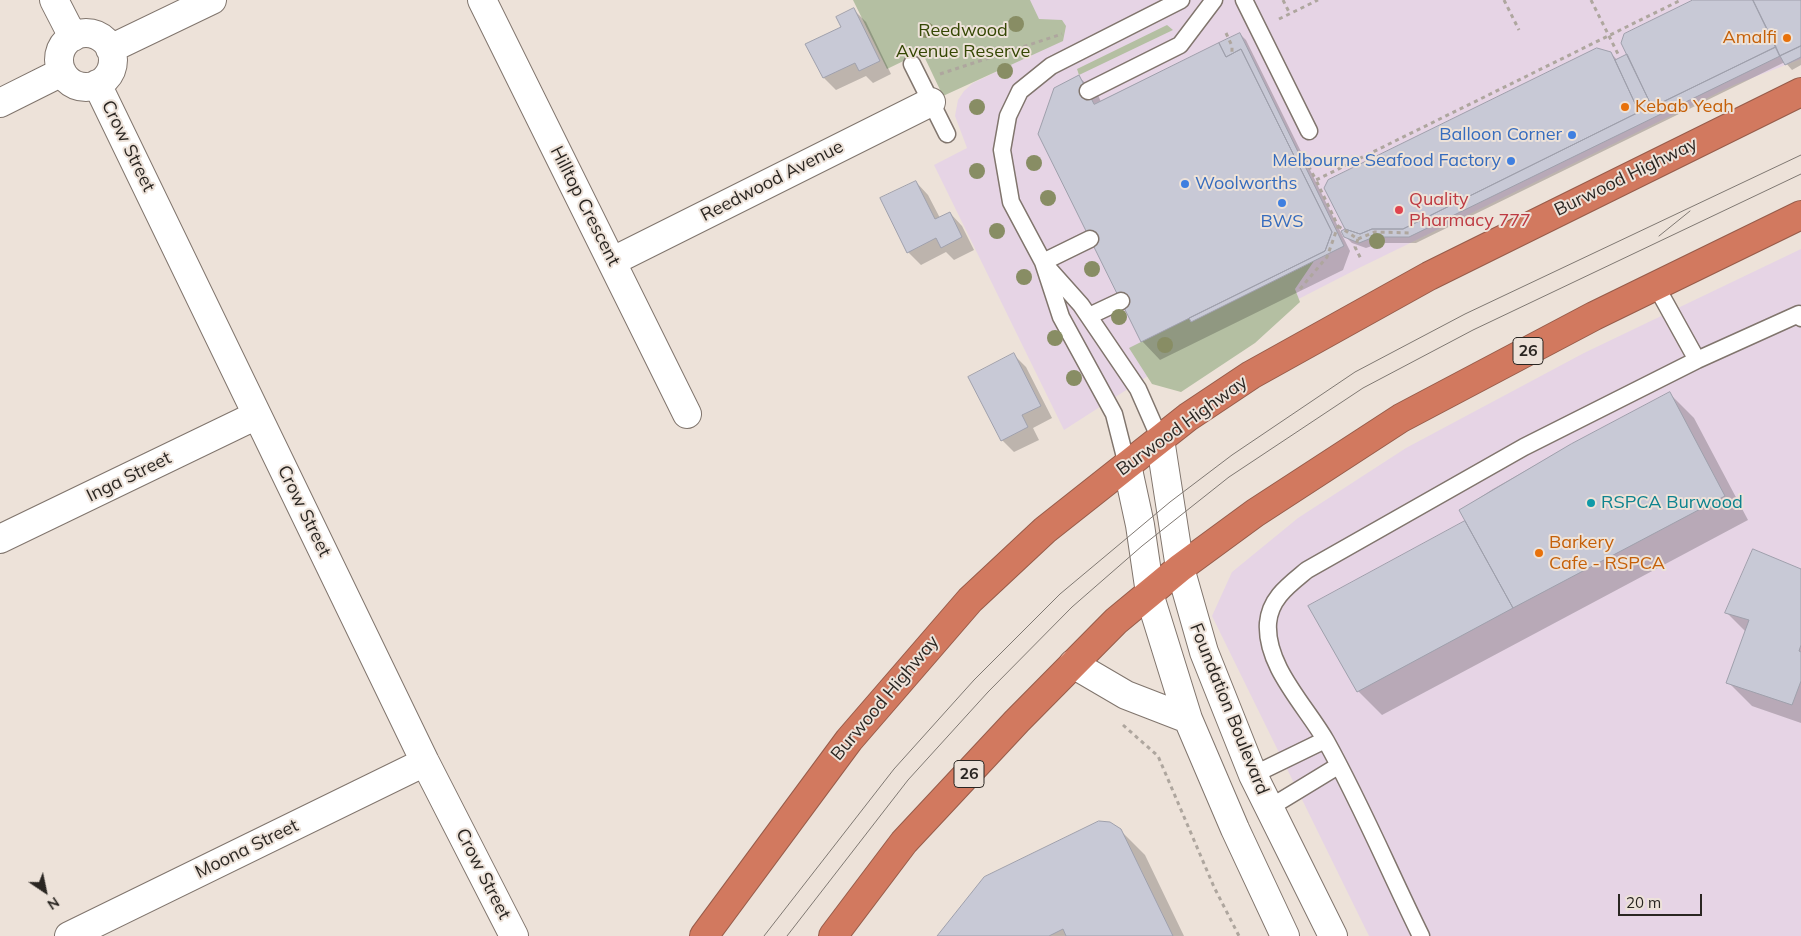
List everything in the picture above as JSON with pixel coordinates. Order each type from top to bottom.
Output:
[{"type":"highway","name":"Burwood Highway","points":[[704,936],[829,765],[970,600],[1045,530],[1202,406],[1251,375],[1429,276],[1801,92]]},
{"type":"highway","name":"26","points":[[833,936],[904,842],[1116,621],[1180,568],[1254,513],[1401,418],[1594,316],[1801,215]]},
{"type":"street","points":[[54,0],[73,37]]},
{"type":"street","points":[[110,48],[212,0]]},
{"type":"street","name":"Hilltop Crescent","points":[[482,0],[613,261],[687,414]]},
{"type":"street","points":[[90,34],[98,36],[110,48],[112,65],[104,80],[97,84],[81,87],[66,79],[62,72],[59,56],[62,48],[73,37],[90,34]]},
{"type":"street","points":[[0,103],[62,72]]},
{"type":"street","name":"Crow Street","points":[[97,84],[425,762],[514,936]]},
{"type":"street","name":"Reedwood Avenue","points":[[613,261],[926,91]]},
{"type":"street","name":"Inga Street","points":[[0,540],[257,415]]},
{"type":"street","name":"Foundation Boulevard","points":[[1160,439],[1180,568],[1204,652],[1253,775],[1333,936]]},
{"type":"street","name":"Foundation Boulevard","points":[[1128,465],[1140,525],[1150,592],[1188,718],[1234,828],[1285,936]]},
{"type":"street","points":[[1073,664],[1126,695],[1188,718]]},
{"type":"street","name":"Moona Street","points":[[69,936],[425,762]]},
{"type":"lane","points":[[1128,465],[1114,414],[1061,317],[1043,262],[1011,202],[1002,150],[1008,116],[1020,91],[1051,66],[1181,0]]},
{"type":"lane","points":[[1088,91],[1180,46],[1214,0]]},
{"type":"lane","points":[[1244,0],[1309,131]]},
{"type":"lane","points":[[912,64],[948,134]]},
{"type":"lane","points":[[1043,262],[1090,239]]},
{"type":"lane","points":[[1043,262],[1081,304],[1142,396],[1160,439]]},
{"type":"lane","points":[[1656,286],[1697,360]]},
{"type":"lane","points":[[1089,316],[1121,301]]},
{"type":"lane","points":[[1421,936],[1325,740],[1287,684],[1271,648],[1268,625],[1274,600],[1288,585],[1307,570],[1524,447],[1697,360],[1798,314],[1801,318]]},
{"type":"lane","points":[[1253,775],[1325,740]]},
{"type":"lane","points":[[1269,808],[1338,766]]},
{"type":"path","points":[[1283,0],[1290,14]]},
{"type":"path","points":[[1276,20],[1318,0]]},
{"type":"path","points":[[1504,0],[1519,30]]},
{"type":"path","points":[[1591,0],[1619,56]]},
{"type":"path","points":[[1316,180],[1682,0]]},
{"type":"path","points":[[926,91],[1060,33],[1088,47]]},
{"type":"path","points":[[1226,33],[1232,46],[1232,54]]},
{"type":"path","points":[[1298,145],[1338,226],[1358,239]]},
{"type":"path","points":[[1300,289],[1327,257],[1338,226]]},
{"type":"path","points":[[1358,239],[1376,232],[1412,233]]},
{"type":"path","points":[[1358,239],[1356,247],[1361,259]]},
{"type":"path","points":[[1118,721],[1158,756],[1214,887],[1239,936]]},
{"type":"shaded area","points":[[1025,0],[1801,0],[1801,59],[1734,85],[1361,267],[1148,376],[1064,430],[934,165],[967,148],[955,116],[958,100],[964,91],[973,83],[1048,47]]},
{"type":"shaded area","points":[[1801,249],[1801,936],[1369,936],[1212,616],[1232,572],[1298,518],[1406,448],[1584,353]]},
{"type":"green space","name":"Reedwood Avenue Reserve","points":[[853,0],[1030,0],[1039,19],[1062,20],[1066,26],[1063,41],[943,96],[922,52],[887,69]]},
{"type":"green space","points":[[1167,25],[1173,30],[1079,75],[1077,69]]},
{"type":"green space","points":[[1314,261],[1295,289],[1300,302],[1255,343],[1181,392],[1152,384],[1129,348],[1189,318],[1191,322]]},
{"type":"building","points":[[1693,0],[1753,0],[1776,47],[1652,107],[1621,43],[1624,34]]},
{"type":"building","points":[[1753,0],[1801,0],[1801,46],[1780,56]]},
{"type":"building","points":[[854,8],[880,61],[859,71],[855,63],[823,78],[805,44],[841,27],[836,17]]},
{"type":"building","points":[[1240,33],[1344,246],[1191,322],[1189,318],[1325,251],[1332,232],[1241,49],[1226,57],[1219,43]]},
{"type":"building","name":"Woolworths","points":[[1219,43],[1226,57],[1241,49],[1332,232],[1325,251],[1141,342],[1038,134],[1054,88],[1079,75],[1094,104]]},
{"type":"building","points":[[1801,46],[1801,57],[1785,65],[1780,56]]},
{"type":"building","points":[[1776,47],[1780,56],[1409,237],[1374,237],[1359,243],[1344,237],[1341,231],[1345,229],[1360,234],[1372,229],[1403,229],[1639,112],[1615,60],[1627,54],[1652,107]]},
{"type":"building","points":[[1597,48],[1611,52],[1639,112],[1403,229],[1372,229],[1360,234],[1345,229],[1324,188],[1328,180]]},
{"type":"building","points":[[916,181],[935,219],[950,212],[962,237],[941,248],[936,238],[907,253],[880,198]]},
{"type":"building","points":[[1014,353],[1041,406],[1022,415],[1028,427],[1001,441],[968,377]]},
{"type":"building","name":"RSPCA Burwood","points":[[1670,392],[1725,496],[1513,608],[1459,510],[1571,444]]},
{"type":"building","points":[[1465,521],[1513,608],[1357,692],[1308,606]]},
{"type":"building","points":[[1753,549],[1801,569],[1801,645],[1799,651],[1801,652],[1801,681],[1792,705],[1726,683],[1749,620],[1725,613]]},
{"type":"building","points":[[1099,821],[1110,822],[1121,829],[1173,936],[1066,936],[1063,929],[1049,936],[937,936],[984,877]]},
{"type":"tram line","points":[[764,936],[894,769],[974,680],[1060,594],[1170,502],[1232,455],[1355,372],[1465,314],[1801,155]]},
{"type":"tram line","points":[[787,936],[908,780],[988,692],[1072,607],[1142,546],[1229,477],[1363,388],[1473,330],[1801,174]]},
{"type":"tram line","points":[[1659,236],[1690,211]]},
{"type":"place","name":"Amalfi","points":[[1787,38]]},
{"type":"place","name":"Kebab Yeah","points":[[1625,107]]},
{"type":"place","name":"Balloon Corner","points":[[1572,135]]},
{"type":"place","name":"Melbourne Seafood Factory","points":[[1511,161]]},
{"type":"place","name":"Woolworths","points":[[1185,184]]},
{"type":"place","name":"BWS","points":[[1282,203]]},
{"type":"place","name":"Quality Pharmacy 777","points":[[1399,210]]},
{"type":"place","name":"RSPCA Burwood","points":[[1591,503]]},
{"type":"place","name":"Barkery Cafe - RSPCA","points":[[1539,553]]}]
